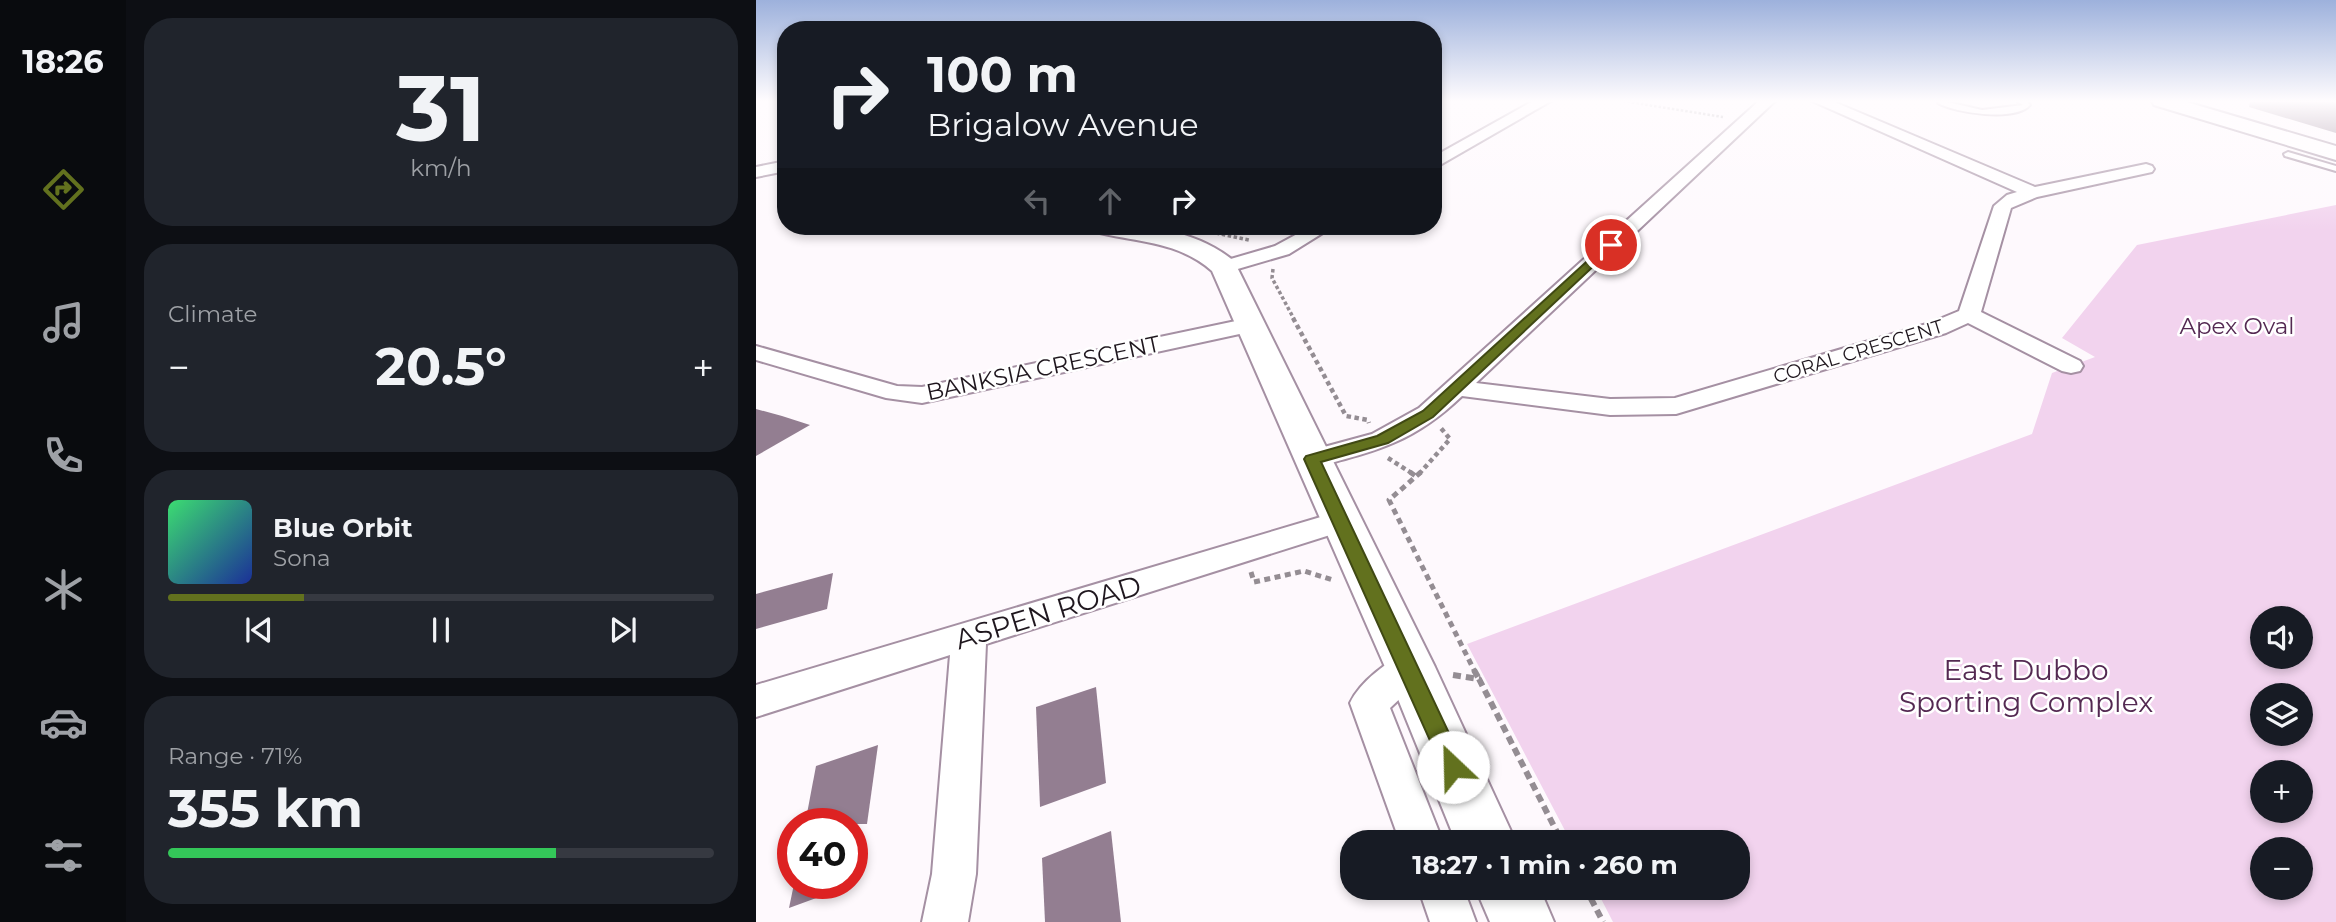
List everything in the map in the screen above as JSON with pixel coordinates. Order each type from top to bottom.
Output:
[{"type":"main road","points":[[2305,144],[2336,153]]},
{"type":"main road","points":[[1142,235],[1197,247],[1213,256],[1219,250],[1250,325],[1410,667],[1481,830]]},
{"type":"main road","points":[[1512,900],[1522,922]]},
{"type":"street","points":[[1442,158],[1463,144]]},
{"type":"street","points":[[1312,459],[1379,440],[1428,414],[1721,144]]},
{"type":"street","points":[[1918,144],[2033,193]]},
{"type":"street","points":[[756,172],[777,168]]},
{"type":"street","name":"CORAL CRESCENT","points":[[1456,388],[1610,407],[1676,405],[1938,328],[1969,315],[2003,206],[2013,199],[2033,193],[2146,169]]},
{"type":"street","points":[[1219,250],[1269,255],[1308,235]]},
{"type":"street","points":[[1969,315],[2071,366]]},
{"type":"street","name":"BANKSIA CRESCENT","points":[[756,354],[895,393],[922,395],[1250,325]]},
{"type":"street","name":"ASPEN ROAD","points":[[756,701],[1341,522]]},
{"type":"street","points":[[945,922],[954,874],[968,636]]},
{"type":"street","points":[[1410,667],[1369,703],[1417,830]]},
{"type":"street","points":[[1445,900],[1453,922]]},
{"type":"lane","points":[[2288,154],[2336,169]]},
{"type":"path","points":[[1219,250],[1264,243],[1273,266],[1272,278],[1346,416],[1368,420],[1389,459],[1417,477]]},
{"type":"path","points":[[1428,414],[1450,439],[1417,477],[1389,500],[1556,830]]},
{"type":"path","points":[[1245,551],[1254,582],[1284,572],[1307,572],[1325,575],[1339,584]]},
{"type":"path","points":[[1410,667],[1479,679]]},
{"type":"path","points":[[1592,900],[1603,922]]},
{"type":"green space","name":"East Dubbo Sporting Complex","points":[[2336,205],[2336,922],[1613,922],[1602,900],[1750,900],[1750,830],[1565,830],[1467,644],[2032,434],[2052,373],[2095,357],[2062,338],[2137,245]]},
{"type":"building","points":[[756,409],[782,416],[810,425],[756,456]]},
{"type":"building","points":[[833,573],[827,609],[756,629],[756,594]]},
{"type":"building","points":[[1096,687],[1106,783],[1040,807],[1036,707]]},
{"type":"building","points":[[878,745],[868,817],[868,808],[808,808],[816,766]]},
{"type":"building","points":[[1111,831],[1121,922],[1045,922],[1042,858]]},
{"type":"building","points":[[791,899],[814,899],[789,908]]},
{"type":"route","points":[[1453,767],[1410,667],[1312,459],[1382,440],[1428,414],[1611,245]]},
{"type":"park label","name":"Apex Oval","points":[[2237,326]]}]
